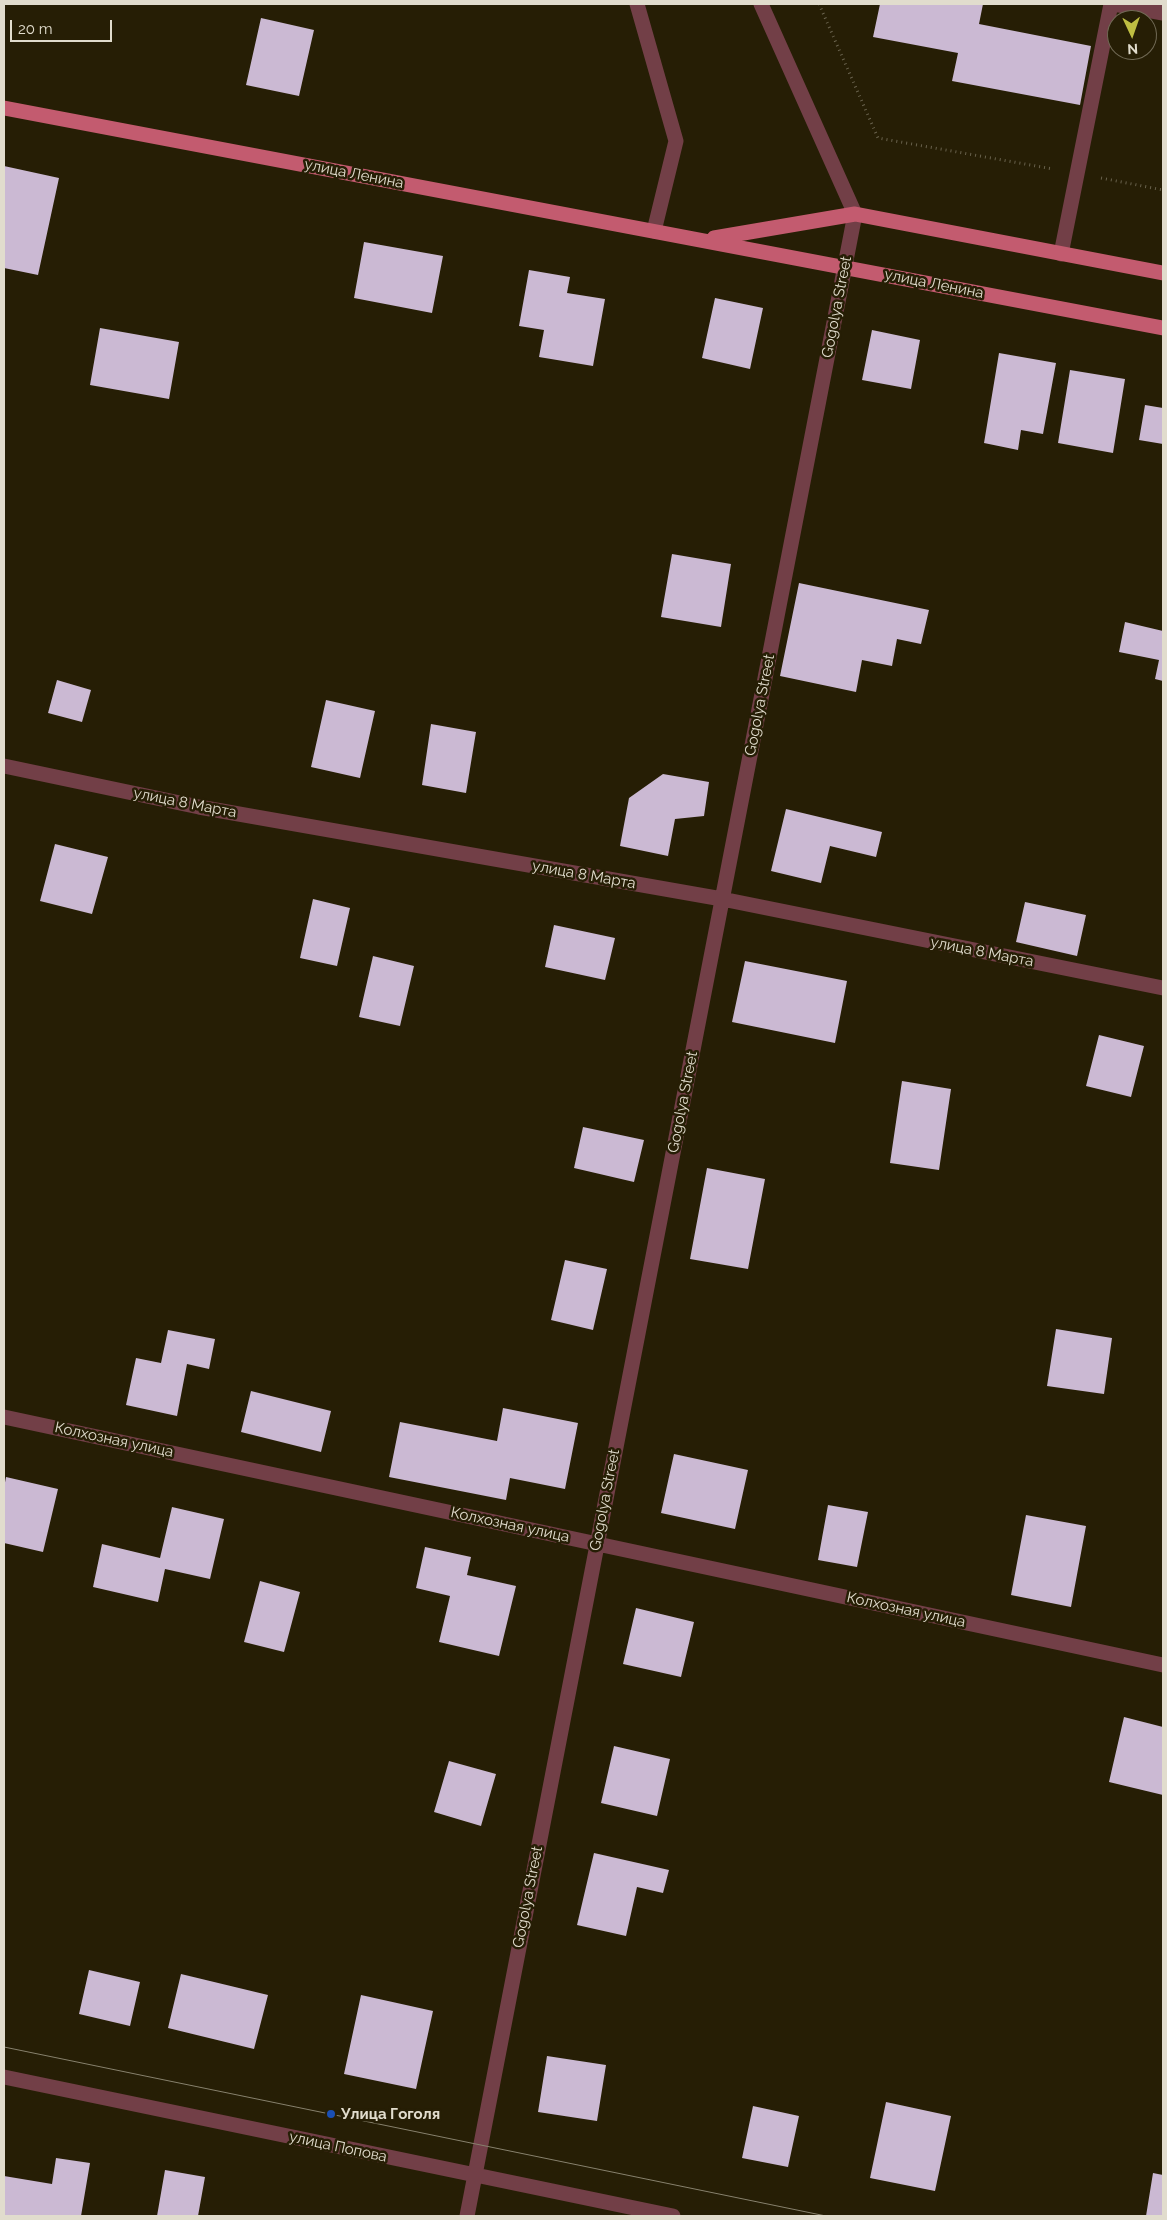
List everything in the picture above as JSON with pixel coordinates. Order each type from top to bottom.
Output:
[{"type":"main road","name":"улица Ленина","points":[[4,108],[1163,328]]},
{"type":"main road","name":"улица Ленина","points":[[705,240],[855,214],[1163,273]]},
{"type":"street","points":[[637,4],[676,141],[654,230]]},
{"type":"street","points":[[761,4],[855,214]]},
{"type":"street","points":[[1060,254],[1112,4],[1163,13]]},
{"type":"street","name":"Gogolya Street","points":[[466,2216],[855,214]]},
{"type":"street","name":"улица 8 Марта","points":[[4,766],[199,806],[722,899],[1163,988]]},
{"type":"street","name":"Колхозная улица","points":[[4,1417],[1163,1665]]},
{"type":"street","name":"улица Попова","points":[[4,2077],[673,2216]]},
{"type":"path","points":[[819,4],[878,138],[1163,190]]},
{"type":"building","points":[[880,4],[983,4],[979,24],[1091,46],[1080,105],[952,81],[958,53],[873,37]]},
{"type":"building","points":[[261,18],[314,30],[299,96],[246,85]]},
{"type":"building","points":[[4,166],[59,178],[38,275],[4,268]]},
{"type":"building","points":[[364,242],[443,256],[432,313],[354,298]]},
{"type":"building","points":[[529,270],[570,277],[567,293],[605,299],[593,366],[539,357],[544,330],[519,326]]},
{"type":"building","points":[[715,298],[763,308],[750,369],[702,358]]},
{"type":"building","points":[[100,328],[179,342],[169,399],[90,385]]},
{"type":"building","points":[[872,330],[920,340],[911,389],[862,380]]},
{"type":"building","points":[[999,353],[1056,363],[1043,434],[1021,430],[1018,450],[984,443]]},
{"type":"building","points":[[1070,370],[1125,379],[1113,453],[1058,443]]},
{"type":"building","points":[[1145,405],[1163,408],[1163,444],[1139,440]]},
{"type":"building","points":[[672,554],[731,564],[721,627],[661,617]]},
{"type":"building","points":[[799,583],[929,610],[921,644],[897,639],[892,666],[862,660],[856,692],[780,676]]},
{"type":"building","points":[[1125,622],[1163,631],[1163,681],[1155,679],[1159,660],[1119,652]]},
{"type":"building","points":[[57,680],[91,690],[82,722],[48,713]]},
{"type":"building","points":[[326,700],[375,711],[360,778],[311,767]]},
{"type":"building","points":[[431,724],[476,732],[466,793],[422,785]]},
{"type":"building","points":[[663,774],[709,782],[704,816],[675,819],[668,856],[620,846],[629,798]]},
{"type":"building","points":[[786,809],[882,832],[876,857],[830,846],[821,883],[771,871]]},
{"type":"building","points":[[55,844],[108,857],[92,914],[40,901]]},
{"type":"building","points":[[313,899],[350,908],[337,966],[300,958]]},
{"type":"building","points":[[1025,902],[1086,915],[1077,956],[1016,942]]},
{"type":"building","points":[[554,925],[615,938],[605,980],[545,967]]},
{"type":"building","points":[[373,956],[414,966],[400,1026],[359,1017]]},
{"type":"building","points":[[745,961],[847,981],[835,1043],[732,1022]]},
{"type":"building","points":[[1099,1035],[1144,1046],[1131,1097],[1086,1086]]},
{"type":"building","points":[[902,1081],[951,1089],[939,1170],[890,1163]]},
{"type":"building","points":[[583,1127],[644,1140],[634,1182],[574,1168]]},
{"type":"building","points":[[707,1168],[765,1179],[748,1269],[690,1259]]},
{"type":"building","points":[[565,1260],[607,1269],[593,1330],[551,1320]]},
{"type":"building","points":[[1056,1329],[1112,1338],[1104,1394],[1047,1386]]},
{"type":"building","points":[[168,1330],[215,1339],[209,1369],[187,1364],[177,1416],[126,1405],[136,1358],[161,1363]]},
{"type":"building","points":[[251,1391],[331,1411],[321,1452],[241,1432]]},
{"type":"building","points":[[503,1408],[578,1423],[565,1489],[510,1478],[506,1500],[389,1477],[400,1422],[497,1441]]},
{"type":"building","points":[[674,1454],[748,1470],[735,1529],[661,1513]]},
{"type":"building","points":[[6,1477],[58,1489],[43,1552],[4,1543],[4,1488]]},
{"type":"building","points":[[828,1505],[868,1512],[857,1567],[818,1560]]},
{"type":"building","points":[[172,1507],[224,1519],[210,1579],[165,1569],[158,1602],[93,1587],[102,1544],[160,1558]]},
{"type":"building","points":[[1026,1515],[1086,1526],[1071,1607],[1011,1595]]},
{"type":"building","points":[[425,1547],[471,1557],[467,1575],[516,1586],[499,1656],[439,1642],[450,1596],[416,1588]]},
{"type":"building","points":[[260,1581],[300,1592],[284,1652],[244,1642]]},
{"type":"building","points":[[636,1608],[694,1622],[681,1677],[623,1664]]},
{"type":"building","points":[[1124,1717],[1163,1727],[1163,1795],[1109,1782]]},
{"type":"building","points":[[614,1746],[670,1759],[657,1816],[601,1803]]},
{"type":"building","points":[[449,1761],[496,1774],[481,1826],[434,1812]]},
{"type":"building","points":[[594,1853],[669,1870],[663,1893],[637,1887],[626,1936],[577,1925]]},
{"type":"building","points":[[89,1970],[140,1982],[130,2026],[79,2014]]},
{"type":"building","points":[[181,1974],[268,1995],[254,2049],[168,2028]]},
{"type":"building","points":[[361,1995],[433,2011],[416,2089],[344,2074]]},
{"type":"building","points":[[547,2056],[606,2065],[597,2121],[538,2112]]},
{"type":"building","points":[[886,2102],[951,2116],[935,2191],[870,2178]]},
{"type":"building","points":[[753,2106],[799,2116],[788,2167],[742,2158]]},
{"type":"building","points":[[56,2158],[90,2163],[81,2216],[4,2216],[4,2176],[52,2184]]},
{"type":"building","points":[[165,2170],[205,2177],[198,2216],[157,2216]]},
{"type":"building","points":[[1153,2173],[1163,2175],[1163,2216],[1146,2216]]},
{"type":"tram line","points":[[4,2047],[826,2216]]},
{"type":"place","name":"Улица Гоголя","points":[[331,2114]]}]
